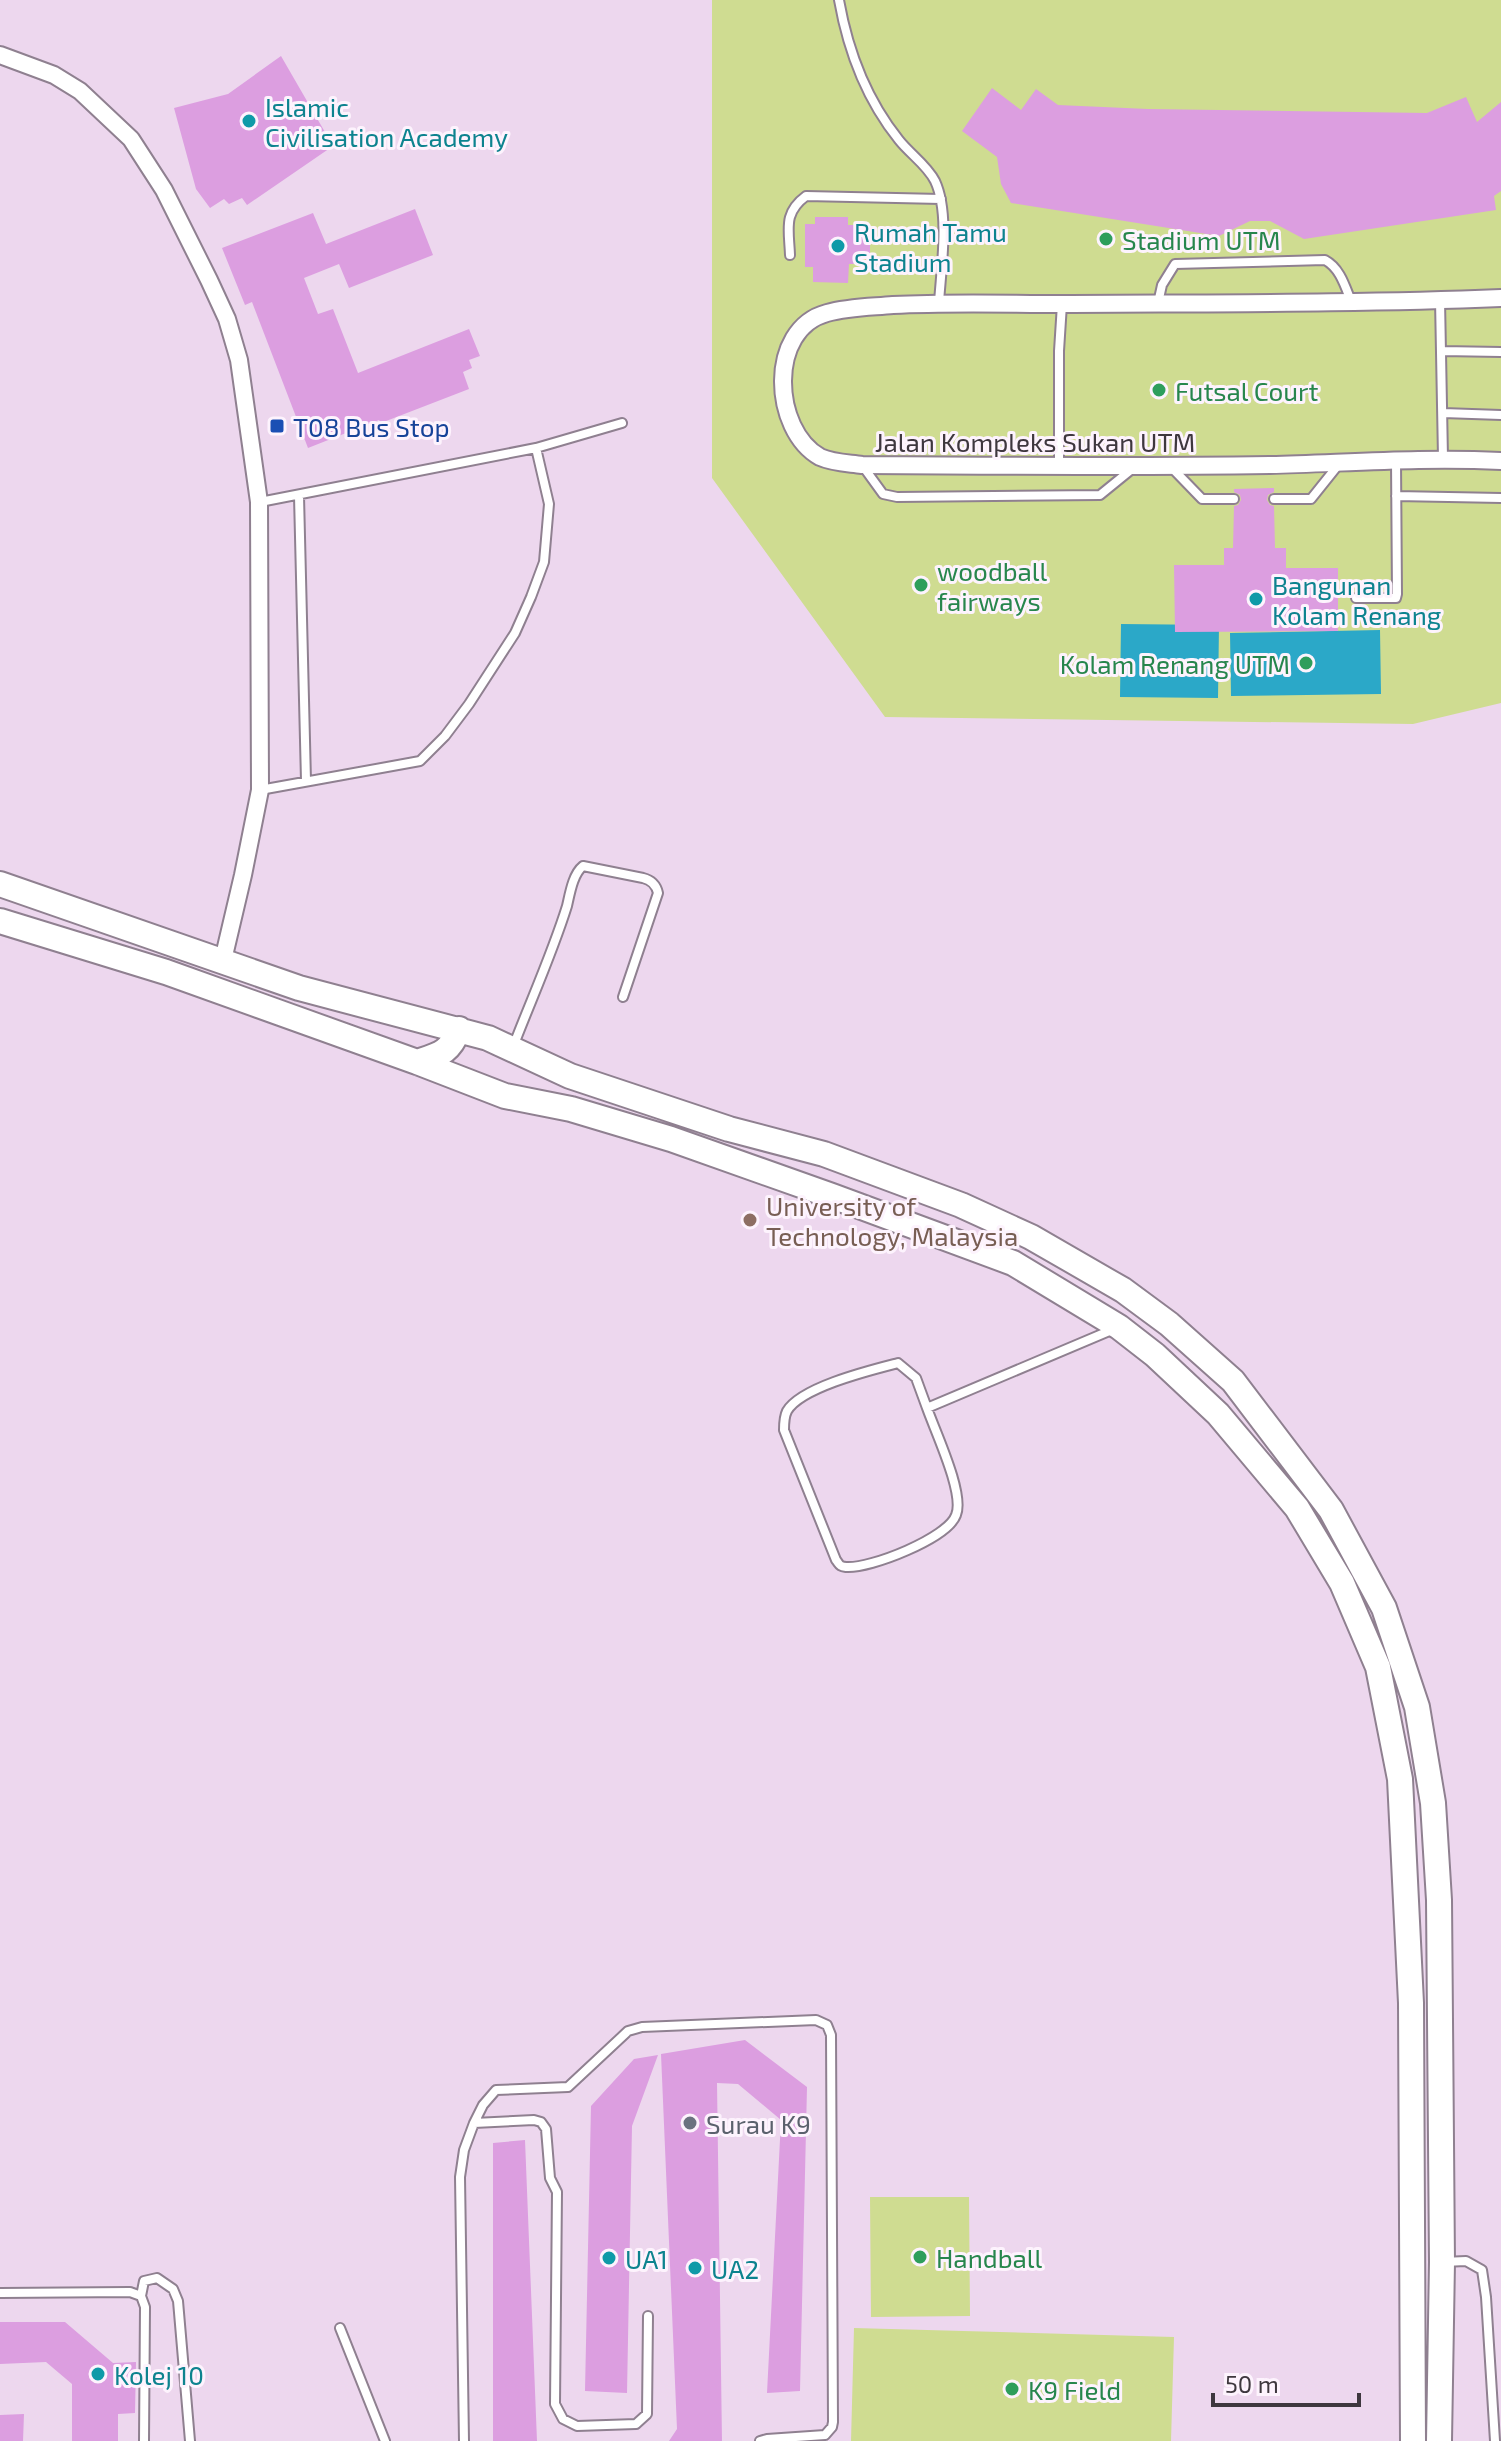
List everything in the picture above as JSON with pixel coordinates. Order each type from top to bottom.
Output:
[{"type":"street","points":[[0,55],[54,75],[80,91],[131,139],[164,190],[227,319],[239,360],[259,502],[260,790],[223,960]]},
{"type":"street","name":"Jalan Kompleks Sukan UTM","points":[[1501,298],[939,303],[859,307],[824,313],[808,323],[795,337],[783,363],[784,404],[794,431],[804,444],[820,457],[862,465],[1059,467],[1340,464],[1443,458],[1501,461]]},
{"type":"street","points":[[0,884],[299,988],[459,1029],[513,1048],[570,1076],[729,1129],[824,1154],[961,1205],[1031,1237],[1123,1290],[1169,1324],[1233,1381],[1331,1510],[1384,1608],[1417,1707],[1433,1803],[1439,1900],[1442,2262],[1439,2441]]},
{"type":"street","points":[[0,921],[166,972],[505,1096],[571,1109],[671,1139],[1013,1263],[1119,1327],[1155,1355],[1218,1414],[1297,1508],[1342,1583],[1378,1667],[1400,1779],[1411,2003],[1413,2441]]},
{"type":"street","points":[[417,1062],[443,1054],[453,1043],[459,1029]]},
{"type":"lane","points":[[839,0],[850,49],[861,78],[900,142],[934,179],[941,199],[939,303]]},
{"type":"lane","points":[[790,255],[789,218],[793,205],[806,196],[941,199]]},
{"type":"lane","points":[[1158,303],[1162,285],[1175,264],[1325,260],[1333,264],[1339,273],[1352,301]]},
{"type":"lane","points":[[1440,300],[1443,458]]},
{"type":"lane","points":[[1059,467],[1062,304]]},
{"type":"lane","points":[[1442,351],[1501,352]]},
{"type":"lane","points":[[1443,413],[1501,415]]},
{"type":"lane","points":[[259,502],[536,448],[622,423]]},
{"type":"lane","points":[[260,790],[420,761],[445,736],[515,633],[544,562],[549,504],[536,448]]},
{"type":"lane","points":[[1356,598],[1396,598],[1396,460]]},
{"type":"lane","points":[[1274,499],[1311,499],[1340,464]]},
{"type":"lane","points":[[862,465],[883,494],[897,497],[1100,495],[1135,466]]},
{"type":"lane","points":[[1170,466],[1202,499],[1234,499]]},
{"type":"lane","points":[[299,496],[306,781]]},
{"type":"lane","points":[[1396,496],[1501,498]]},
{"type":"lane","points":[[513,1048],[564,916],[578,870],[583,866],[649,880],[658,893],[623,997]]},
{"type":"lane","points":[[927,1408],[1119,1327]]},
{"type":"lane","points":[[898,1363],[916,1378],[927,1408],[959,1499],[956,1515],[950,1525],[938,1534],[906,1550],[879,1560],[847,1567],[840,1565],[784,1430],[787,1411],[795,1402],[839,1380],[898,1363]]},
{"type":"lane","points":[[464,2441],[460,2177],[464,2150],[483,2105],[496,2090],[568,2087],[628,2031],[642,2027],[816,2020],[827,2025],[831,2035],[833,2422],[825,2435],[760,2441]]},
{"type":"lane","points":[[474,2123],[534,2120],[541,2122],[546,2129],[550,2178],[557,2192],[555,2404],[563,2419],[577,2426],[636,2424],[647,2414],[648,2316]]},
{"type":"lane","points":[[1442,2262],[1466,2261],[1482,2270],[1495,2441]]},
{"type":"lane","points":[[144,2441],[145,2307],[141,2296],[144,2281],[157,2278],[167,2282],[178,2301],[190,2441]]},
{"type":"lane","points":[[0,2293],[130,2292],[141,2296]]},
{"type":"lane","points":[[340,2328],[385,2441]]},
{"type":"shaded area","name":"University of Technology, Malaysia","points":[[0,0],[1501,0],[1501,2441],[0,2441]]},
{"type":"green space","name":"Stadium UTM","points":[[712,0],[1501,0],[1501,703],[1413,724],[885,717],[712,478]]},
{"type":"green space","name":"Handball","points":[[870,2197],[969,2197],[970,2316],[871,2317]]},
{"type":"green space","name":"K9 Field","points":[[854,2328],[1174,2337],[1171,2441],[851,2441]]},
{"type":"water","name":"Kolam Renang UTM","points":[[1121,624],[1219,625],[1218,698],[1120,697]]},
{"type":"water","name":"Kolam Renang UTM","points":[[1380,630],[1381,694],[1231,696],[1230,633]]},
{"type":"building","name":"Islamic Civilisation Academy","points":[[281,56],[333,146],[247,205],[242,198],[229,204],[224,199],[210,208],[196,189],[174,108],[228,94]]},
{"type":"building","points":[[992,88],[1021,110],[1036,89],[1058,105],[1148,109],[1427,113],[1466,97],[1477,122],[1501,102],[1501,191],[1494,196],[1496,210],[1304,239],[1270,221],[1250,221],[1219,236],[1011,203],[1001,184],[997,157],[962,131]]},
{"type":"building","points":[[415,209],[433,255],[349,288],[339,264],[304,278],[318,314],[333,309],[358,373],[469,329],[480,356],[469,360],[472,368],[463,372],[469,389],[308,448],[252,302],[245,305],[222,248],[313,213],[326,244]]},
{"type":"building","name":"Rumah Tamu Stadium","points":[[815,217],[848,217],[848,225],[859,225],[859,236],[870,236],[870,256],[860,256],[860,264],[849,264],[848,283],[813,282],[813,267],[805,267],[805,224],[815,224]]},
{"type":"building","name":"Bangunan Kolam Renang","points":[[1274,488],[1267,500],[1274,506],[1275,548],[1286,548],[1286,568],[1338,568],[1338,631],[1175,632],[1174,565],[1224,565],[1224,548],[1233,548],[1234,506],[1241,500],[1234,489]]},
{"type":"building","points":[[745,2040],[807,2087],[800,2391],[767,2393],[781,2120],[738,2084],[717,2083],[722,2441],[669,2441],[677,2429],[661,2054]]},
{"type":"building","points":[[658,2055],[632,2126],[627,2393],[585,2391],[591,2106],[634,2059]]},
{"type":"building","points":[[525,2140],[537,2441],[493,2441],[493,2143]]},
{"type":"building","name":"Kolej 10","points":[[0,2322],[65,2322],[113,2363],[136,2362],[135,2413],[118,2414],[118,2441],[72,2441],[72,2384],[46,2362],[0,2364]]},
{"type":"building","points":[[24,2414],[23,2441],[0,2441],[0,2415]]},
{"type":"place","name":"Islamic Civilisation Academy","points":[[249,121]]},
{"type":"place","name":"Stadium UTM","points":[[1106,239]]},
{"type":"place","name":"Rumah Tamu Stadium","points":[[838,246]]},
{"type":"place","name":"Futsal Court","points":[[1159,390]]},
{"type":"place","name":"T08 Bus Stop","points":[[277,426]]},
{"type":"place","name":"woodball fairways","points":[[921,585]]},
{"type":"place","name":"Bangunan Kolam Renang","points":[[1256,599]]},
{"type":"place","name":"Kolam Renang UTM","points":[[1306,663]]},
{"type":"place","name":"University of Technology, Malaysia","points":[[750,1220]]},
{"type":"place","name":"Surau K9","points":[[690,2123]]},
{"type":"place","name":"Handball","points":[[920,2257]]},
{"type":"place","name":"UA1","points":[[609,2258]]},
{"type":"place","name":"UA2","points":[[695,2268]]},
{"type":"place","name":"Kolej 10","points":[[98,2374]]},
{"type":"place","name":"K9 Field","points":[[1012,2389]]}]
